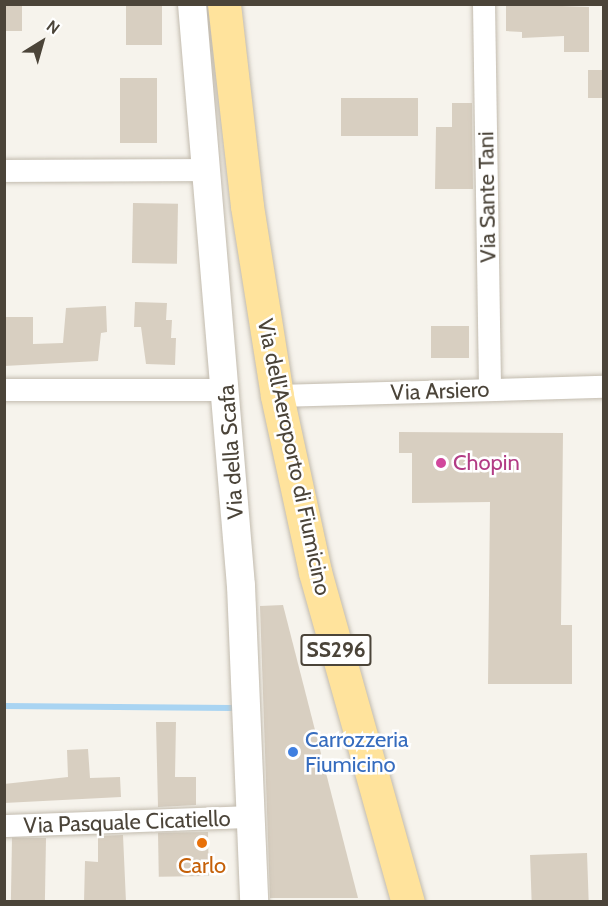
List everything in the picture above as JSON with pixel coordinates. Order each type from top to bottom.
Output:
[{"type":"main road","name":"Via dell'Aeroporto di Fiumicino","points":[[224,4],[245,195],[277,396],[315,572],[408,902]]},
{"type":"street","name":"Via della Scafa","points":[[192,4],[203,170],[227,390],[254,902]]},
{"type":"street","name":"Via Sante Tani","points":[[484,4],[490,390]]},
{"type":"street","points":[[4,171],[203,170]]},
{"type":"street","name":"Via Arsiero","points":[[277,396],[603,387]]},
{"type":"street","points":[[4,390],[227,390]]},
{"type":"street","name":"Via Pasquale Cicatiello","points":[[4,826],[249,818]]},
{"type":"building","points":[[4,4],[22,4],[22,31],[4,31]]},
{"type":"building","points":[[126,4],[162,4],[162,45],[126,45]]},
{"type":"building","points":[[506,4],[589,7],[589,52],[564,52],[564,36],[522,38],[522,32],[506,31]]},
{"type":"building","points":[[588,70],[603,70],[603,98],[588,98]]},
{"type":"building","points":[[120,78],[157,78],[157,143],[120,143]]},
{"type":"building","points":[[341,98],[418,98],[418,136],[341,136]]},
{"type":"building","points":[[452,103],[472,103],[473,189],[435,189],[436,127],[452,127]]},
{"type":"building","points":[[133,203],[178,204],[177,264],[132,263]]},
{"type":"building","points":[[135,302],[167,303],[166,320],[172,320],[171,338],[176,338],[175,365],[146,364],[141,327],[134,327]]},
{"type":"building","points":[[106,306],[107,332],[101,333],[98,361],[4,366],[4,317],[33,317],[33,344],[63,343],[66,308]]},
{"type":"building","points":[[431,326],[469,326],[469,358],[431,358]]},
{"type":"building","points":[[399,432],[563,433],[561,625],[572,625],[572,684],[488,684],[490,502],[412,503],[412,453],[399,453]]},
{"type":"building","name":"Carrozzeria Fiumicino","points":[[283,605],[358,898],[270,898],[260,606]]},
{"type":"building","points":[[156,722],[176,722],[175,777],[196,777],[196,805],[158,807]]},
{"type":"building","points":[[88,749],[90,778],[120,777],[121,797],[4,803],[4,784],[68,777],[67,750]]},
{"type":"building","points":[[208,832],[209,876],[159,877],[158,833]]},
{"type":"building","points":[[123,835],[126,902],[84,902],[85,861],[98,862],[98,836]]},
{"type":"building","points":[[12,837],[46,838],[45,902],[11,901]]},
{"type":"building","points":[[587,853],[589,902],[532,902],[530,855]]},
{"type":"waterway","points":[[4,706],[231,708]]},
{"type":"place","name":"Chopin","points":[[441,463]]},
{"type":"place","name":"Carrozzeria Fiumicino","points":[[293,752]]},
{"type":"place","name":"Carlo","points":[[202,843]]}]
